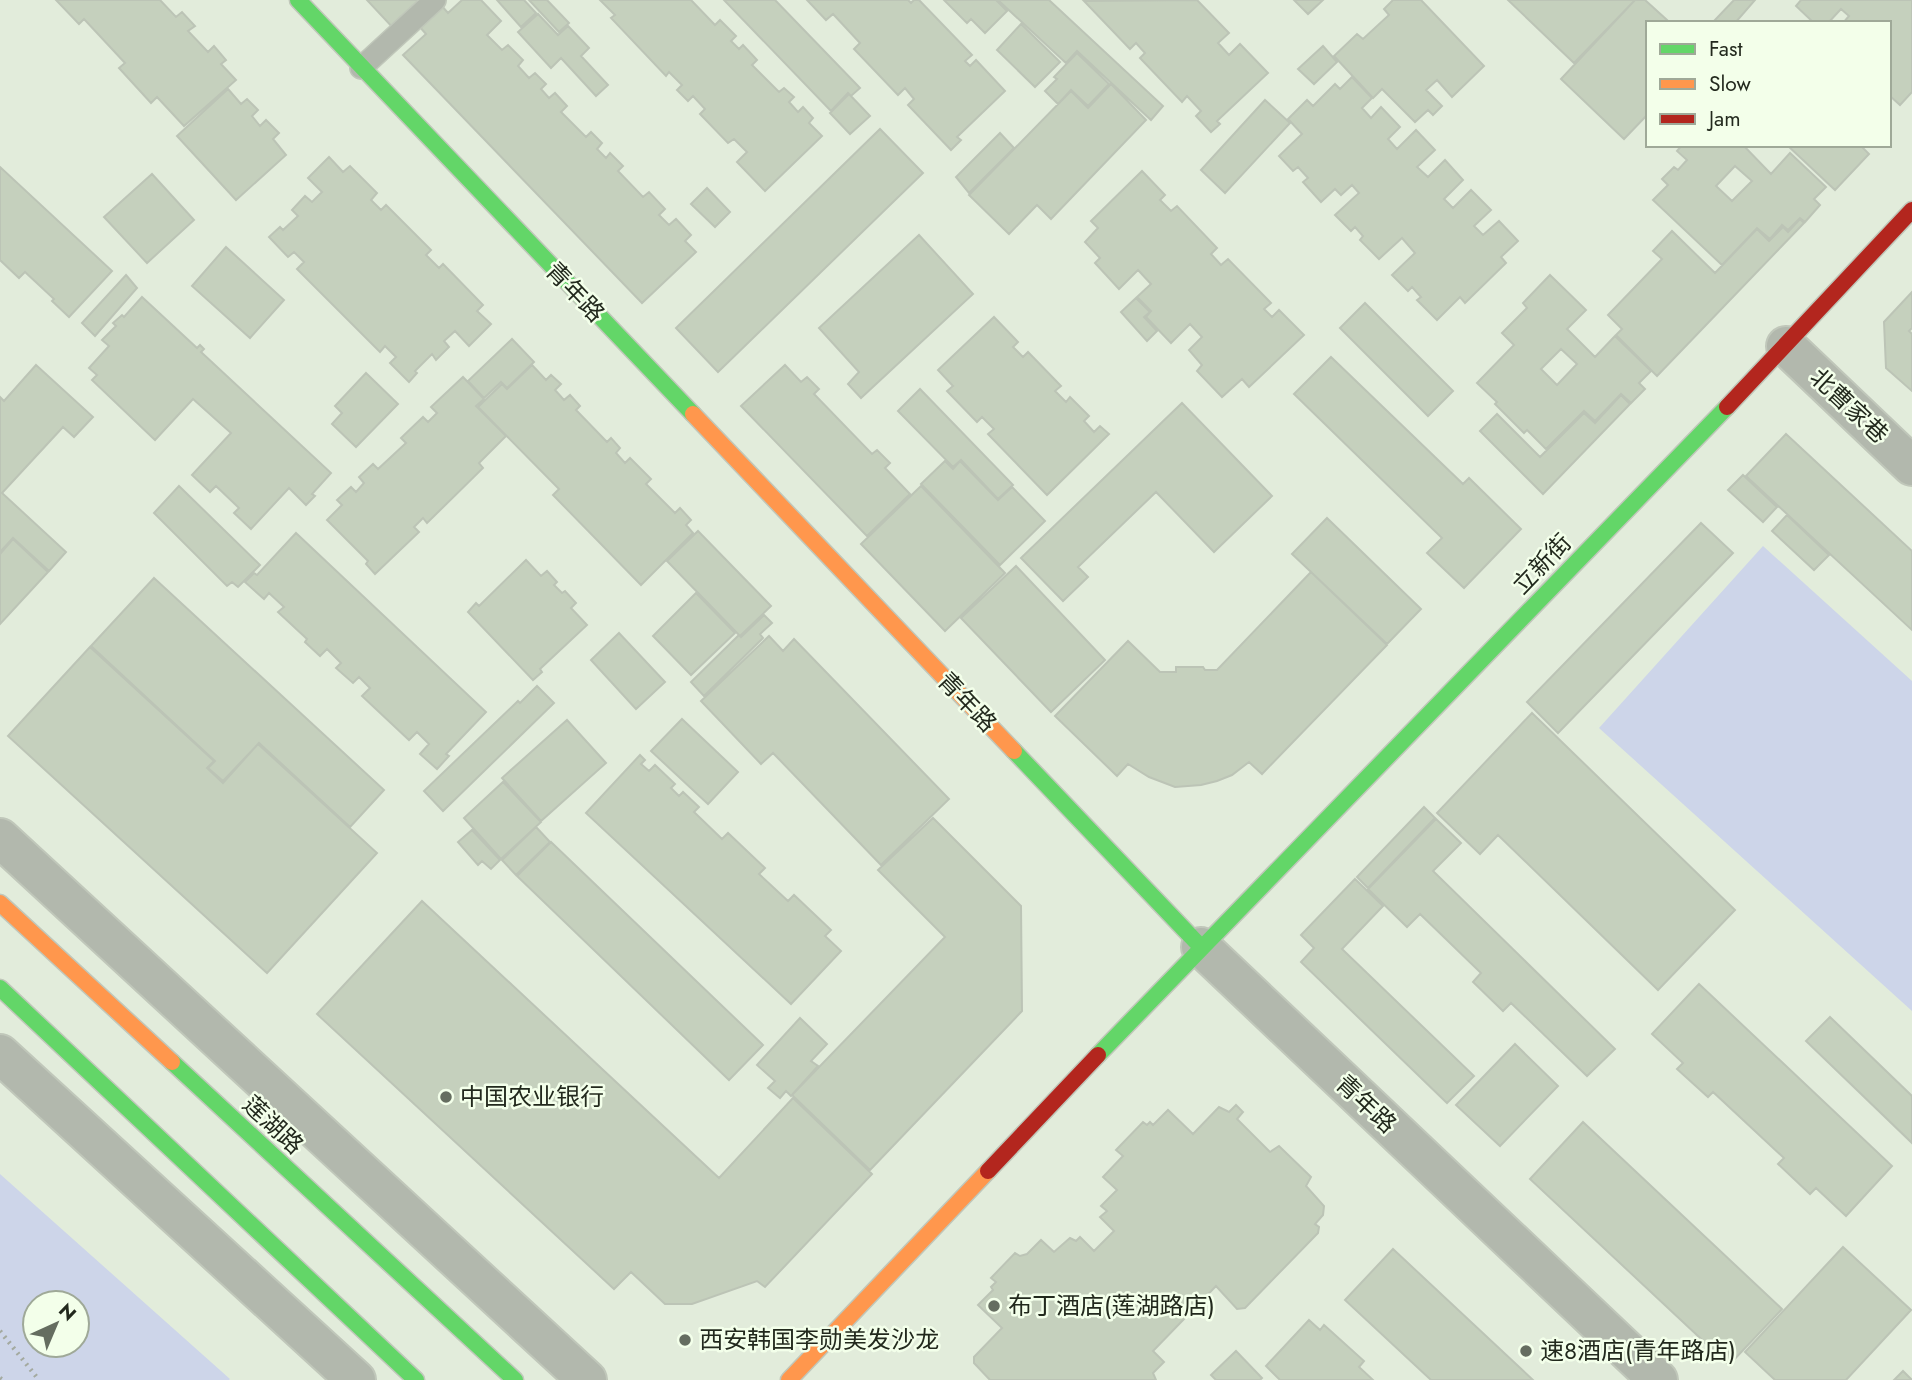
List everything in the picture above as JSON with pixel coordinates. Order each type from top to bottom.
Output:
[{"type":"street","name":"青年路","points":[[298,0],[1200,947],[1658,1380]]},
{"type":"street","name":"立新街","points":[[789,1380],[1200,947],[1786,346],[1912,210]]},
{"type":"street","name":"北曹家巷","points":[[1786,346],[1912,466]]},
{"type":"street","points":[[0,838],[587,1380]]},
{"type":"street","name":"莲湖路","points":[[0,903],[515,1380]]},
{"type":"street","points":[[0,988],[416,1380]]},
{"type":"street","points":[[0,1054],[356,1380]]},
{"type":"lane","points":[[361,68],[435,0]]},
{"type":"path","points":[[0,1331],[39,1380]]},
{"type":"shaded area","points":[[1763,546],[1912,681],[1912,1011],[1599,728]]},
{"type":"shaded area","points":[[0,1174],[230,1379],[0,1380]]},
{"type":"building","points":[[56,0],[160,0],[176,17],[182,12],[195,26],[188,31],[208,52],[214,46],[226,60],[221,64],[236,80],[184,126],[157,97],[151,103],[119,68],[125,63],[84,19],[79,24]]},
{"type":"building","points":[[367,0],[429,0],[396,31]]},
{"type":"building","points":[[462,0],[481,0],[501,21],[487,35],[502,50],[508,45],[523,60],[518,66],[529,78],[535,73],[546,84],[541,89],[549,98],[555,93],[567,106],[561,112],[586,137],[591,132],[602,143],[597,149],[606,158],[610,153],[623,166],[618,171],[643,197],[649,192],[665,209],[659,215],[669,225],[676,219],[691,235],[685,241],[696,252],[642,303],[403,55],[426,34],[419,26],[441,5],[448,13]]},
{"type":"building","points":[[497,0],[524,0],[536,13],[521,27]]},
{"type":"building","points":[[529,0],[547,0],[569,23],[559,32]]},
{"type":"building","points":[[600,0],[691,0],[715,25],[720,20],[736,36],[731,41],[739,49],[743,45],[757,60],[752,65],[779,92],[784,88],[794,97],[789,102],[798,112],[803,107],[813,118],[809,123],[822,136],[765,191],[737,162],[747,152],[734,139],[728,143],[700,114],[705,109],[693,96],[688,101],[677,90],[682,85],[669,72],[666,76],[611,18],[615,15]]},
{"type":"building","points":[[724,0],[775,0],[860,88],[851,96],[848,93],[831,111]]},
{"type":"building","points":[[807,0],[908,0],[911,3],[919,0],[972,55],[965,61],[970,66],[976,60],[1005,91],[957,137],[961,140],[951,150],[908,105],[914,99],[905,88],[898,95],[854,49],[860,43],[833,14],[826,20]]},
{"type":"building","points":[[944,0],[996,0],[1007,11],[985,33],[971,19],[967,23]]},
{"type":"building","points":[[998,0],[1049,0],[1163,106],[1151,120],[1077,51],[1066,63]]},
{"type":"building","points":[[1197,0],[1229,33],[1218,43],[1229,55],[1240,44],[1268,73],[1217,121],[1220,124],[1211,132],[1196,116],[1201,111],[1187,96],[1182,102],[1140,58],[1145,53],[1136,43],[1130,49],[1084,1]]},
{"type":"building","points":[[1294,0],[1323,0],[1308,14]]},
{"type":"building","points":[[1393,0],[1421,0],[1484,66],[1452,97],[1437,80],[1426,90],[1442,106],[1433,115],[1428,110],[1415,122],[1382,89],[1373,98],[1334,56],[1357,34],[1363,39],[1389,15],[1384,9]]},
{"type":"building","points":[[1508,0],[1635,0],[1574,63]]},
{"type":"building","points":[[1635,0],[1645,0],[1667,20],[1646,21],[1646,116],[1624,139],[1561,79]]},
{"type":"building","points":[[1734,0],[1755,0],[1737,21],[1714,21]]},
{"type":"building","points":[[1801,0],[1912,0],[1912,92],[1900,105],[1891,97],[1891,21],[1845,21],[1849,16],[1841,9],[1830,21],[1812,21],[1796,6]]},
{"type":"building","points":[[538,14],[558,35],[568,26],[589,48],[581,56],[608,85],[596,96],[561,58],[551,68],[518,32]]},
{"type":"building","points":[[1021,24],[1060,62],[1035,87],[997,50]]},
{"type":"building","points":[[1323,46],[1337,62],[1314,84],[1298,69]]},
{"type":"building","points":[[1077,53],[1109,84],[1088,106],[1071,90],[1058,104],[1045,91],[1057,79],[1054,77]]},
{"type":"building","points":[[1352,77],[1372,98],[1362,108],[1371,118],[1381,107],[1400,127],[1388,139],[1397,149],[1416,130],[1435,150],[1417,167],[1428,177],[1445,160],[1463,180],[1444,199],[1453,208],[1471,190],[1491,210],[1474,226],[1483,235],[1499,221],[1518,241],[1501,257],[1506,263],[1465,303],[1460,297],[1437,320],[1417,300],[1421,297],[1412,287],[1408,291],[1392,275],[1415,253],[1402,238],[1379,259],[1360,240],[1363,236],[1355,227],[1351,231],[1335,215],[1359,193],[1352,185],[1341,195],[1335,189],[1321,202],[1303,182],[1308,178],[1298,167],[1293,171],[1279,156],[1302,134],[1288,119],[1307,100],[1313,106],[1335,84],[1340,89]]},
{"type":"building","points":[[1111,84],[1146,120],[1051,219],[1037,205],[1009,234],[969,195],[1071,91],[1088,108]]},
{"type":"building","points":[[228,89],[241,104],[247,99],[258,110],[252,116],[260,126],[266,120],[279,133],[273,139],[286,155],[236,200],[177,136]]},
{"type":"building","points":[[849,94],[870,116],[850,134],[830,113]]},
{"type":"building","points":[[1265,100],[1290,123],[1225,193],[1201,170]]},
{"type":"building","points":[[880,129],[923,173],[718,372],[676,328]]},
{"type":"building","points":[[1000,133],[1014,148],[969,193],[956,177]]},
{"type":"building","points":[[1680,147],[1745,147],[1771,174],[1790,153],[1826,187],[1814,199],[1820,205],[1805,222],[1800,218],[1788,230],[1782,225],[1770,239],[1757,228],[1722,265],[1653,200],[1668,185],[1662,179],[1674,167],[1678,170],[1687,160],[1677,151]],"holes":[[[1735,166],[1752,181],[1732,201],[1716,186]]]},
{"type":"building","points":[[1789,147],[1862,147],[1869,154],[1835,190]]},
{"type":"building","points":[[329,157],[343,172],[350,166],[377,193],[371,200],[381,210],[386,205],[431,250],[426,255],[439,268],[443,264],[483,305],[477,311],[491,324],[469,346],[455,331],[444,341],[449,347],[436,360],[432,354],[415,371],[417,373],[409,382],[390,363],[396,357],[385,346],[380,352],[297,269],[304,262],[294,252],[288,257],[269,237],[280,227],[283,230],[298,216],[292,210],[305,196],[312,202],[322,192],[308,178]]},
{"type":"building","points":[[0,167],[112,271],[69,317],[25,272],[19,278],[0,260]]},
{"type":"building","points":[[1142,171],[1165,195],[1160,200],[1171,211],[1177,206],[1217,248],[1211,254],[1221,265],[1228,259],[1271,303],[1264,309],[1272,317],[1279,310],[1304,335],[1249,387],[1242,379],[1222,397],[1197,371],[1202,365],[1189,350],[1202,337],[1190,324],[1171,343],[1146,317],[1151,311],[1137,297],[1151,284],[1138,270],[1119,289],[1095,263],[1100,258],[1085,242],[1098,228],[1091,221]]},
{"type":"building","points":[[152,174],[194,220],[147,263],[104,217]]},
{"type":"building","points":[[707,188],[730,212],[715,227],[691,204]]},
{"type":"building","points":[[1800,219],[1804,223],[1657,376],[1616,335],[1622,329],[1608,315],[1662,259],[1653,251],[1672,231],[1715,273],[1757,229],[1769,241],[1783,227],[1788,232]]},
{"type":"building","points":[[919,235],[973,294],[861,398],[848,384],[859,372],[819,328]]},
{"type":"building","points":[[226,247],[284,300],[250,338],[192,286]]},
{"type":"building","points":[[126,275],[137,288],[95,336],[82,323]]},
{"type":"building","points":[[1550,275],[1586,310],[1567,329],[1595,357],[1615,336],[1651,371],[1639,383],[1645,389],[1631,403],[1621,394],[1595,421],[1584,411],[1546,449],[1527,430],[1524,433],[1477,383],[1514,345],[1502,333],[1527,308],[1523,303]],"holes":[[[1561,349],[1577,364],[1557,385],[1541,369]]]},
{"type":"building","points":[[1912,292],[1912,328],[1909,331],[1912,334],[1912,391],[1886,368],[1884,322]]},
{"type":"building","points":[[142,297],[197,348],[200,345],[204,349],[201,352],[331,473],[306,505],[289,488],[251,529],[234,513],[239,508],[216,486],[210,492],[192,475],[231,433],[193,399],[155,440],[92,380],[97,375],[89,368],[109,346],[102,340],[116,326],[113,323],[122,315],[124,317]]},
{"type":"building","points":[[1136,298],[1150,312],[1144,317],[1157,331],[1147,341],[1121,312]]},
{"type":"building","points":[[1365,303],[1453,391],[1428,416],[1340,328]]},
{"type":"building","points":[[994,317],[1018,342],[1013,347],[1023,357],[1028,352],[1061,386],[1055,391],[1066,402],[1070,397],[1089,416],[1084,421],[1094,432],[1100,426],[1109,434],[1047,495],[988,434],[994,429],[982,417],[977,422],[947,391],[953,386],[938,370]]},
{"type":"building","points":[[512,339],[534,362],[507,388],[501,382],[484,398],[468,381]]},
{"type":"building","points":[[1331,357],[1463,484],[1469,478],[1521,529],[1464,588],[1427,553],[1442,538],[1294,394]]},
{"type":"building","points":[[36,365],[93,417],[74,437],[63,427],[2,493],[66,552],[49,571],[13,538],[0,552],[0,397],[4,401]]},
{"type":"building","points":[[532,365],[546,380],[551,375],[561,384],[555,390],[564,400],[570,395],[580,406],[576,410],[607,442],[611,438],[620,448],[616,453],[625,463],[630,458],[651,479],[646,484],[675,513],[680,508],[691,520],[686,525],[693,533],[641,585],[553,495],[559,489],[478,407],[502,384],[507,389]]},
{"type":"building","points":[[785,365],[801,382],[807,377],[819,389],[814,394],[872,454],[877,450],[890,463],[885,468],[910,494],[867,536],[741,406]]},
{"type":"building","points":[[366,373],[398,404],[356,447],[332,424],[342,413],[335,406]]},
{"type":"building","points":[[463,377],[484,399],[476,406],[506,436],[479,463],[483,468],[427,523],[423,518],[414,527],[419,532],[375,574],[366,564],[368,561],[327,520],[342,505],[337,500],[351,487],[356,492],[364,483],[359,477],[373,464],[378,469],[406,443],[401,438],[423,417],[428,422],[437,413],[431,407]]},
{"type":"building","points":[[920,389],[1013,485],[998,499],[961,460],[953,467],[898,411]]},
{"type":"building","points":[[1621,395],[1630,404],[1543,494],[1480,431],[1497,414],[1540,457],[1584,413],[1595,423]]},
{"type":"building","points":[[1182,403],[1272,496],[1214,552],[1156,492],[1078,567],[1088,577],[1063,601],[1021,558]]},
{"type":"building","points":[[1786,434],[1912,551],[1912,630],[1746,476]]},
{"type":"building","points":[[945,461],[953,469],[960,461],[998,500],[1012,487],[1045,521],[1000,565],[921,484]]},
{"type":"building","points":[[1743,475],[1777,507],[1763,522],[1728,490]]},
{"type":"building","points":[[179,486],[260,565],[238,587],[232,582],[227,586],[154,513]]},
{"type":"building","points":[[921,486],[1005,573],[945,631],[861,544]]},
{"type":"building","points":[[1787,515],[1829,555],[1814,570],[1772,531]]},
{"type":"building","points":[[1327,518],[1421,609],[1387,644],[1292,554]]},
{"type":"building","points":[[1701,523],[1733,553],[1558,733],[1527,702]]},
{"type":"building","points":[[698,531],[771,606],[740,636],[667,561]]},
{"type":"building","points":[[296,533],[486,712],[446,754],[449,756],[437,769],[420,754],[429,744],[417,732],[409,740],[362,696],[370,688],[359,677],[353,683],[336,668],[341,663],[327,649],[320,656],[305,642],[307,639],[278,612],[284,607],[269,593],[264,599],[245,582],[254,573],[257,575]]},
{"type":"building","points":[[13,539],[48,572],[0,624],[0,554]]},
{"type":"building","points":[[526,560],[541,576],[547,571],[557,582],[554,585],[562,593],[565,591],[576,603],[571,608],[587,625],[540,669],[542,672],[533,680],[468,612],[476,603],[479,606]]},
{"type":"building","points":[[1016,566],[1105,660],[1051,712],[961,618]]},
{"type":"building","points":[[1311,572],[1387,645],[1262,774],[1249,762],[1232,775],[1201,785],[1175,787],[1149,777],[1128,764],[1117,776],[1055,716],[1128,641],[1160,672],[1176,672],[1176,667],[1217,670]]},
{"type":"building","points":[[154,578],[384,790],[350,827],[259,743],[223,781],[208,768],[215,761],[91,646]]},
{"type":"building","points":[[696,593],[735,633],[691,675],[653,636]]},
{"type":"building","points":[[764,615],[772,623],[760,634],[763,638],[704,696],[691,682],[739,635],[741,637]]},
{"type":"building","points":[[619,633],[665,682],[636,709],[591,660]]},
{"type":"building","points":[[769,636],[783,651],[794,639],[949,799],[881,865],[773,753],[761,764],[701,701]]},
{"type":"building","points":[[90,647],[214,761],[207,768],[223,783],[258,744],[377,853],[267,973],[8,736]]},
{"type":"building","points":[[537,686],[554,703],[443,811],[424,791]]},
{"type":"building","points":[[1532,713],[1735,910],[1658,990],[1498,835],[1480,854],[1437,813]]},
{"type":"building","points":[[682,719],[738,772],[708,804],[651,751]]},
{"type":"building","points":[[567,720],[606,763],[541,821],[502,778]]},
{"type":"building","points":[[640,755],[645,760],[641,764],[649,771],[655,765],[675,784],[671,788],[679,796],[683,792],[699,807],[694,812],[722,839],[728,833],[765,868],[759,874],[788,901],[794,895],[831,930],[825,936],[841,951],[791,1004],[586,813]]},
{"type":"building","points":[[503,782],[541,822],[501,859],[464,818]]},
{"type":"building","points":[[1424,807],[1435,818],[1368,888],[1357,877]]},
{"type":"building","points":[[933,818],[1021,906],[1022,1011],[870,1170],[792,1095],[945,937],[878,870]]},
{"type":"building","points":[[1436,819],[1461,843],[1433,871],[1615,1049],[1587,1076],[1511,1003],[1503,1011],[1473,982],[1481,973],[1420,914],[1407,927],[1368,889]]},
{"type":"building","points":[[536,827],[550,842],[516,875],[502,860]]},
{"type":"building","points":[[472,830],[500,860],[491,869],[482,861],[478,865],[458,842]]},
{"type":"building","points":[[551,842],[763,1045],[729,1080],[517,876]]},
{"type":"building","points":[[1355,879],[1383,906],[1342,949],[1474,1076],[1447,1103],[1301,962],[1314,948],[1301,935]]},
{"type":"building","points":[[422,901],[719,1178],[793,1098],[872,1174],[765,1287],[757,1281],[692,1304],[665,1304],[631,1272],[614,1289],[317,1014]]},
{"type":"building","points":[[1699,984],[1892,1166],[1846,1216],[1816,1188],[1810,1194],[1778,1164],[1784,1158],[1713,1092],[1708,1097],[1677,1069],[1683,1063],[1652,1034]]},
{"type":"building","points":[[1830,1017],[1912,1096],[1912,1143],[1806,1041]]},
{"type":"building","points":[[800,1018],[827,1044],[811,1061],[818,1066],[791,1096],[786,1091],[780,1098],[768,1088],[775,1081],[757,1065]]},
{"type":"building","points":[[1515,1044],[1558,1086],[1500,1146],[1456,1105]]},
{"type":"building","points":[[1236,1105],[1243,1112],[1237,1119],[1270,1152],[1279,1146],[1311,1177],[1306,1186],[1324,1206],[1323,1215],[1315,1224],[1319,1227],[1318,1233],[1245,1308],[1237,1309],[1216,1286],[1153,1351],[1164,1362],[1153,1373],[1156,1380],[990,1380],[974,1363],[974,1357],[1002,1328],[978,1305],[993,1290],[991,1287],[996,1282],[991,1278],[1015,1253],[1020,1256],[1027,1254],[1041,1240],[1054,1252],[1070,1238],[1076,1241],[1080,1237],[1094,1251],[1114,1231],[1100,1217],[1107,1211],[1101,1206],[1117,1190],[1103,1177],[1123,1156],[1116,1150],[1143,1122],[1153,1125],[1168,1110],[1193,1134],[1219,1107],[1229,1112]]},
{"type":"building","points":[[1583,1122],[1782,1309],[1729,1365],[1530,1179]]},
{"type":"building","points":[[1843,1247],[1911,1310],[1846,1380],[1775,1380],[1745,1352]]},
{"type":"building","points":[[1393,1249],[1533,1380],[1431,1380],[1345,1300]]},
{"type":"building","points":[[1309,1320],[1320,1330],[1324,1325],[1364,1361],[1359,1367],[1373,1380],[1280,1380],[1266,1366]]},
{"type":"building","points":[[1236,1351],[1262,1378],[1260,1380],[1216,1380],[1211,1375]]},
{"type":"building","points":[[1903,1371],[1912,1380],[1894,1380]]},
{"type":"traffic: fast","points":[[298,0],[693,414]]},
{"type":"traffic: fast","points":[[1098,1055],[1727,407]]},
{"type":"traffic: fast","points":[[1014,751],[1201,947]]},
{"type":"traffic: fast","points":[[0,988],[416,1380]]},
{"type":"traffic: fast","points":[[172,1062],[515,1380]]},
{"type":"traffic: slow","points":[[693,414],[1014,751]]},
{"type":"traffic: slow","points":[[0,903],[172,1062]]},
{"type":"traffic: slow","points":[[789,1380],[988,1171]]},
{"type":"traffic: jam","points":[[1727,407],[1912,210]]},
{"type":"traffic: jam","points":[[988,1171],[1098,1055]]},
{"type":"place","name":"中国农业银行","points":[[446,1097]]},
{"type":"place","name":"布丁酒店(莲湖路店)","points":[[994,1306]]},
{"type":"place","name":"西安韩国李勋美发沙龙","points":[[685,1340]]},
{"type":"place","name":"速8酒店(青年路店)","points":[[1526,1351]]}]
